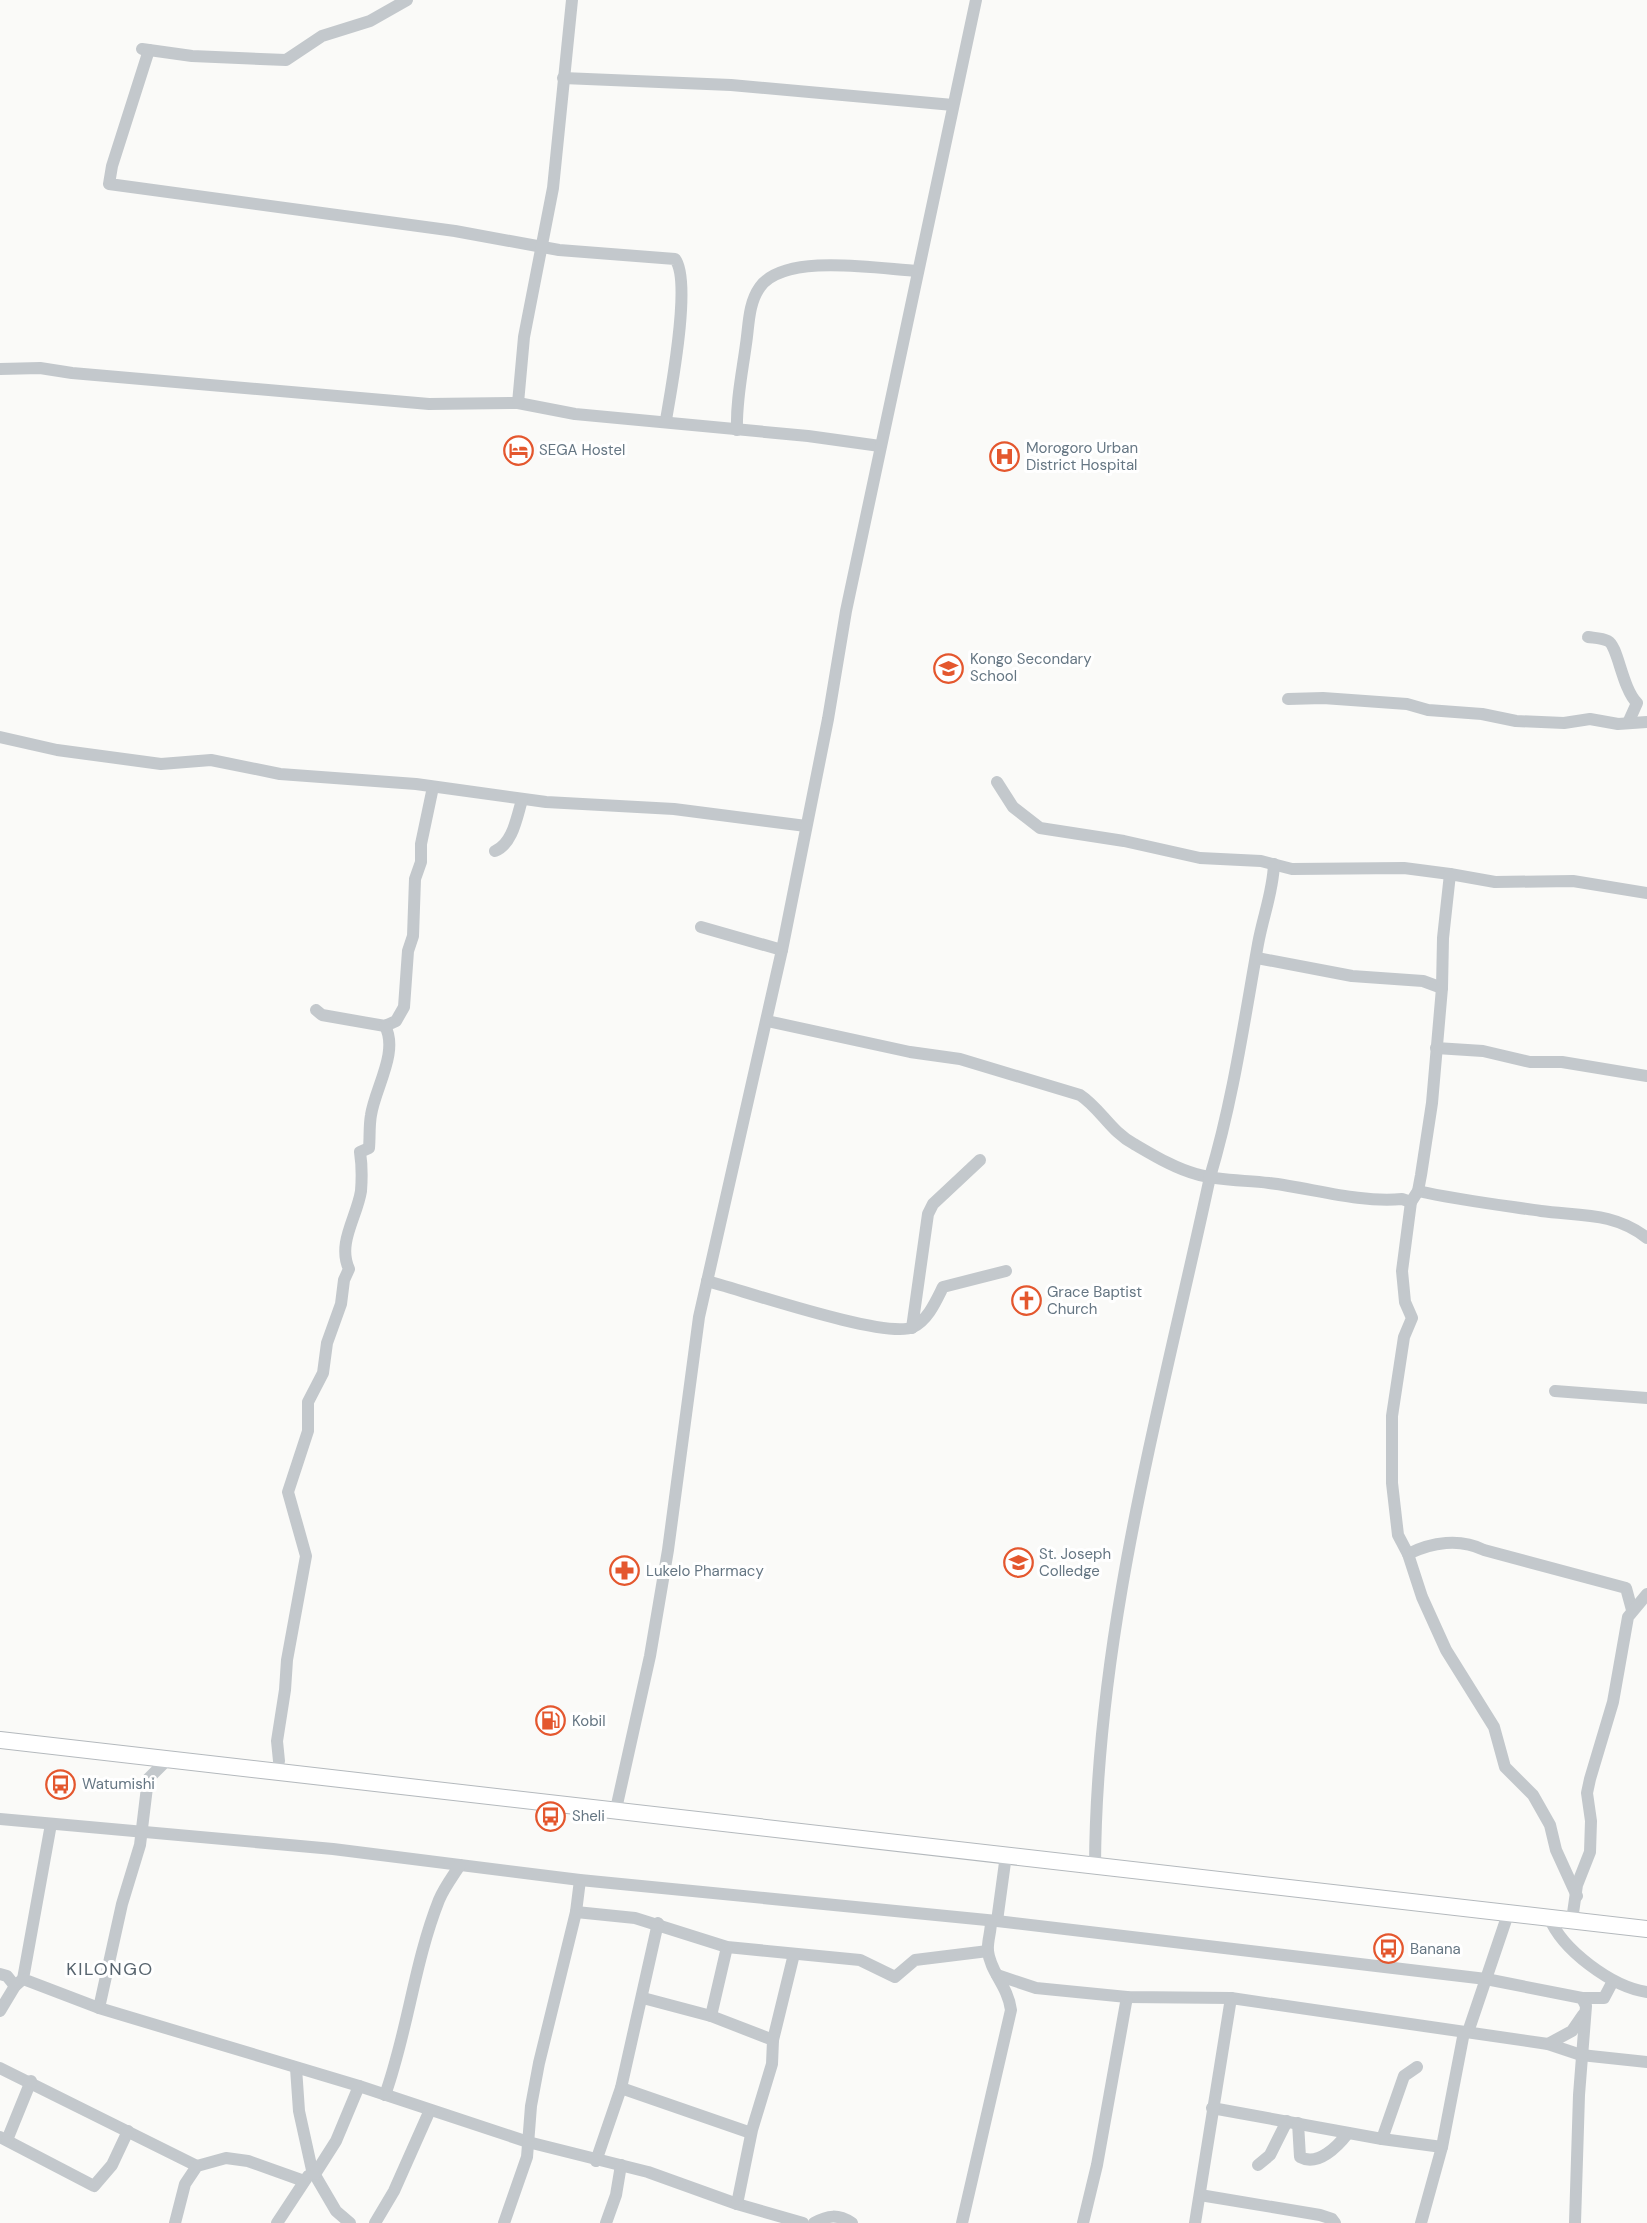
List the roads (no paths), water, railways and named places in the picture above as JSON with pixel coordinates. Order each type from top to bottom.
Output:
[{"type":"highway","points":[[0,1740],[1647,1929]]},
{"type":"street","points":[[407,0],[370,21],[322,36],[286,60],[199,57],[146,50],[112,166],[109,184],[455,231],[598,255],[675,259],[680,266],[678,343],[666,420]]},
{"type":"street","points":[[518,403],[524,337],[553,188],[572,0]]},
{"type":"street","points":[[616,1809],[650,1656],[664,1574],[699,1317],[767,1022],[880,446],[976,0]]},
{"type":"street","points":[[563,78],[731,85],[953,105]]},
{"type":"street","points":[[737,430],[738,394],[753,300],[761,285],[778,273],[800,268],[831,266],[918,271]]},
{"type":"street","points":[[0,369],[40,368],[72,373],[429,404],[518,403],[575,414],[666,420],[737,430],[808,435],[880,446]]},
{"type":"street","points":[[1588,637],[1606,640],[1614,646],[1624,685],[1636,703],[1629,723]]},
{"type":"street","points":[[1288,699],[1323,698],[1407,704],[1428,710],[1482,714],[1516,721],[1564,723],[1593,719],[1647,723]]},
{"type":"street","points":[[0,737],[57,750],[161,764],[211,760],[280,774],[433,787],[522,800],[674,809],[806,826]]},
{"type":"street","points":[[997,782],[1013,807],[1040,828],[1124,841],[1200,858],[1274,864],[1292,869],[1404,868],[1495,882],[1573,881],[1647,893]]},
{"type":"street","points":[[316,1010],[322,1015],[386,1026],[396,1021],[404,1007],[408,951],[413,936],[415,879],[421,862],[421,844],[433,787]]},
{"type":"street","points":[[495,852],[500,849],[512,831],[522,800]]},
{"type":"street","points":[[1095,1867],[1096,1789],[1120,1591],[1210,1177],[1226,1123],[1257,958],[1273,887],[1274,864]]},
{"type":"street","points":[[1450,874],[1443,938],[1442,988],[1432,1103],[1414,1196],[1402,1278],[1406,1302],[1412,1318],[1404,1337],[1398,1369],[1391,1438],[1393,1507],[1398,1535],[1408,1554],[1422,1597],[1446,1650],[1494,1727],[1505,1767],[1533,1795],[1550,1825],[1556,1850],[1576,1896]]},
{"type":"street","points":[[701,927],[782,950]]},
{"type":"street","points":[[1257,958],[1352,976],[1423,981],[1442,988]]},
{"type":"street","points":[[767,1022],[910,1052],[960,1059],[1052,1089],[1080,1095],[1090,1101],[1116,1132],[1132,1143],[1179,1168],[1210,1177],[1269,1183],[1336,1195],[1402,1199],[1414,1196],[1607,1217],[1633,1227],[1647,1238]]},
{"type":"street","points":[[279,1761],[277,1741],[306,1556],[288,1492],[308,1431],[308,1402],[323,1373],[327,1343],[341,1304],[344,1280],[349,1269],[345,1260],[347,1236],[360,1193],[360,1152],[369,1148],[371,1115],[391,1036],[386,1026]]},
{"type":"street","points":[[1436,1048],[1483,1051],[1530,1062],[1563,1062],[1647,1076]]},
{"type":"street","points":[[912,1328],[928,1214],[933,1204],[980,1160]]},
{"type":"street","points":[[707,1281],[874,1327],[912,1328],[924,1320],[943,1287],[1006,1271]]},
{"type":"street","points":[[1555,1391],[1647,1398]]},
{"type":"street","points":[[1408,1554],[1450,1542],[1471,1544],[1484,1550],[1622,1586],[1629,1591],[1632,1610],[1623,1640],[1613,1702],[1587,1793],[1592,1837],[1572,1920]]},
{"type":"street","points":[[1632,1610],[1647,1594]]},
{"type":"street","points":[[99,2008],[142,1832],[148,1779],[168,1760]]},
{"type":"street","points":[[0,1819],[333,1849],[580,1880],[994,1922],[1486,1979],[1582,1998],[1604,1998],[1613,1982]]},
{"type":"street","points":[[0,2011],[19,1983],[51,1824]]},
{"type":"street","points":[[962,2223],[1011,2010],[1009,1994],[997,1975],[988,1951],[1006,1855]]},
{"type":"street","points":[[385,2095],[400,2053],[412,1990],[439,1899],[460,1865]]},
{"type":"street","points":[[509,2221],[527,2157],[531,2106],[539,2063],[576,1912],[580,1880]]},
{"type":"street","points":[[576,1912],[635,1918],[658,1923],[727,1947],[860,1960],[895,1977],[915,1960],[988,1951]]},
{"type":"street","points":[[1421,2223],[1442,2147],[1466,2032],[1508,1914]]},
{"type":"street","points":[[1549,1917],[1553,1928],[1572,1949],[1613,1982],[1647,1992]]},
{"type":"street","points":[[596,2161],[621,2088],[658,1923]]},
{"type":"street","points":[[711,2016],[727,1947]]},
{"type":"street","points":[[737,2205],[751,2133],[772,2064],[773,2040],[794,1954]]},
{"type":"street","points":[[0,1974],[19,1983],[359,2086],[528,2142],[596,2161],[648,2172],[737,2205],[803,2223]]},
{"type":"street","points":[[997,1975],[1036,1988],[1127,1997],[1231,1998],[1548,2044],[1581,2055],[1647,2062]]},
{"type":"street","points":[[1083,2223],[1097,2165],[1127,1997]]},
{"type":"street","points":[[643,1998],[711,2016],[773,2040]]},
{"type":"street","points":[[1195,2223],[1231,1998]]},
{"type":"street","points":[[1575,2223],[1581,2055],[1586,2006],[1582,1998]]},
{"type":"street","points":[[1548,2044],[1572,2031],[1584,2015]]},
{"type":"street","points":[[1382,2139],[1404,2076],[1417,2067]]},
{"type":"street","points":[[0,2068],[31,2081],[197,2166]]},
{"type":"street","points":[[296,2068],[299,2111],[310,2175],[336,2211],[350,2223]]},
{"type":"street","points":[[31,2081],[4,2138],[94,2186],[112,2165],[128,2131]]},
{"type":"street","points":[[277,2223],[336,2140],[359,2086]]},
{"type":"street","points":[[621,2088],[751,2133]]},
{"type":"street","points":[[1212,2108],[1382,2139],[1442,2147]]},
{"type":"street","points":[[375,2223],[394,2191],[430,2110]]},
{"type":"street","points":[[1293,2122],[1300,2157],[1304,2159],[1321,2158],[1348,2133]]},
{"type":"street","points":[[1258,2165],[1270,2155],[1293,2122]]},
{"type":"street","points":[[175,2223],[185,2184],[197,2166],[226,2158],[310,2175]]},
{"type":"street","points":[[606,2223],[616,2195],[621,2165]]},
{"type":"street","points":[[1200,2194],[1320,2215],[1332,2219],[1335,2223]]},
{"type":"street","points":[[814,2223],[827,2216],[843,2217],[852,2223]]},
{"type":"place","name":"SEGA Hostel","points":[[518,450]]},
{"type":"place","name":"Morogoro Urban District Hospital","points":[[1005,457]]},
{"type":"place","name":"Kongo Secondary School","points":[[949,668]]},
{"type":"place","name":"Grace Baptist Church","points":[[1026,1301]]},
{"type":"place","name":"St. Joseph Colledge","points":[[1018,1563]]},
{"type":"place","name":"Lukelo Pharmacy","points":[[625,1571]]},
{"type":"place","name":"Kobil","points":[[551,1721]]},
{"type":"place","name":"Watumishi","points":[[61,1784]]},
{"type":"place","name":"Sheli","points":[[551,1816]]},
{"type":"place","name":"Banana","points":[[1389,1949]]},
{"type":"district","name":"KILONGO","points":[[110,1969]]}]
